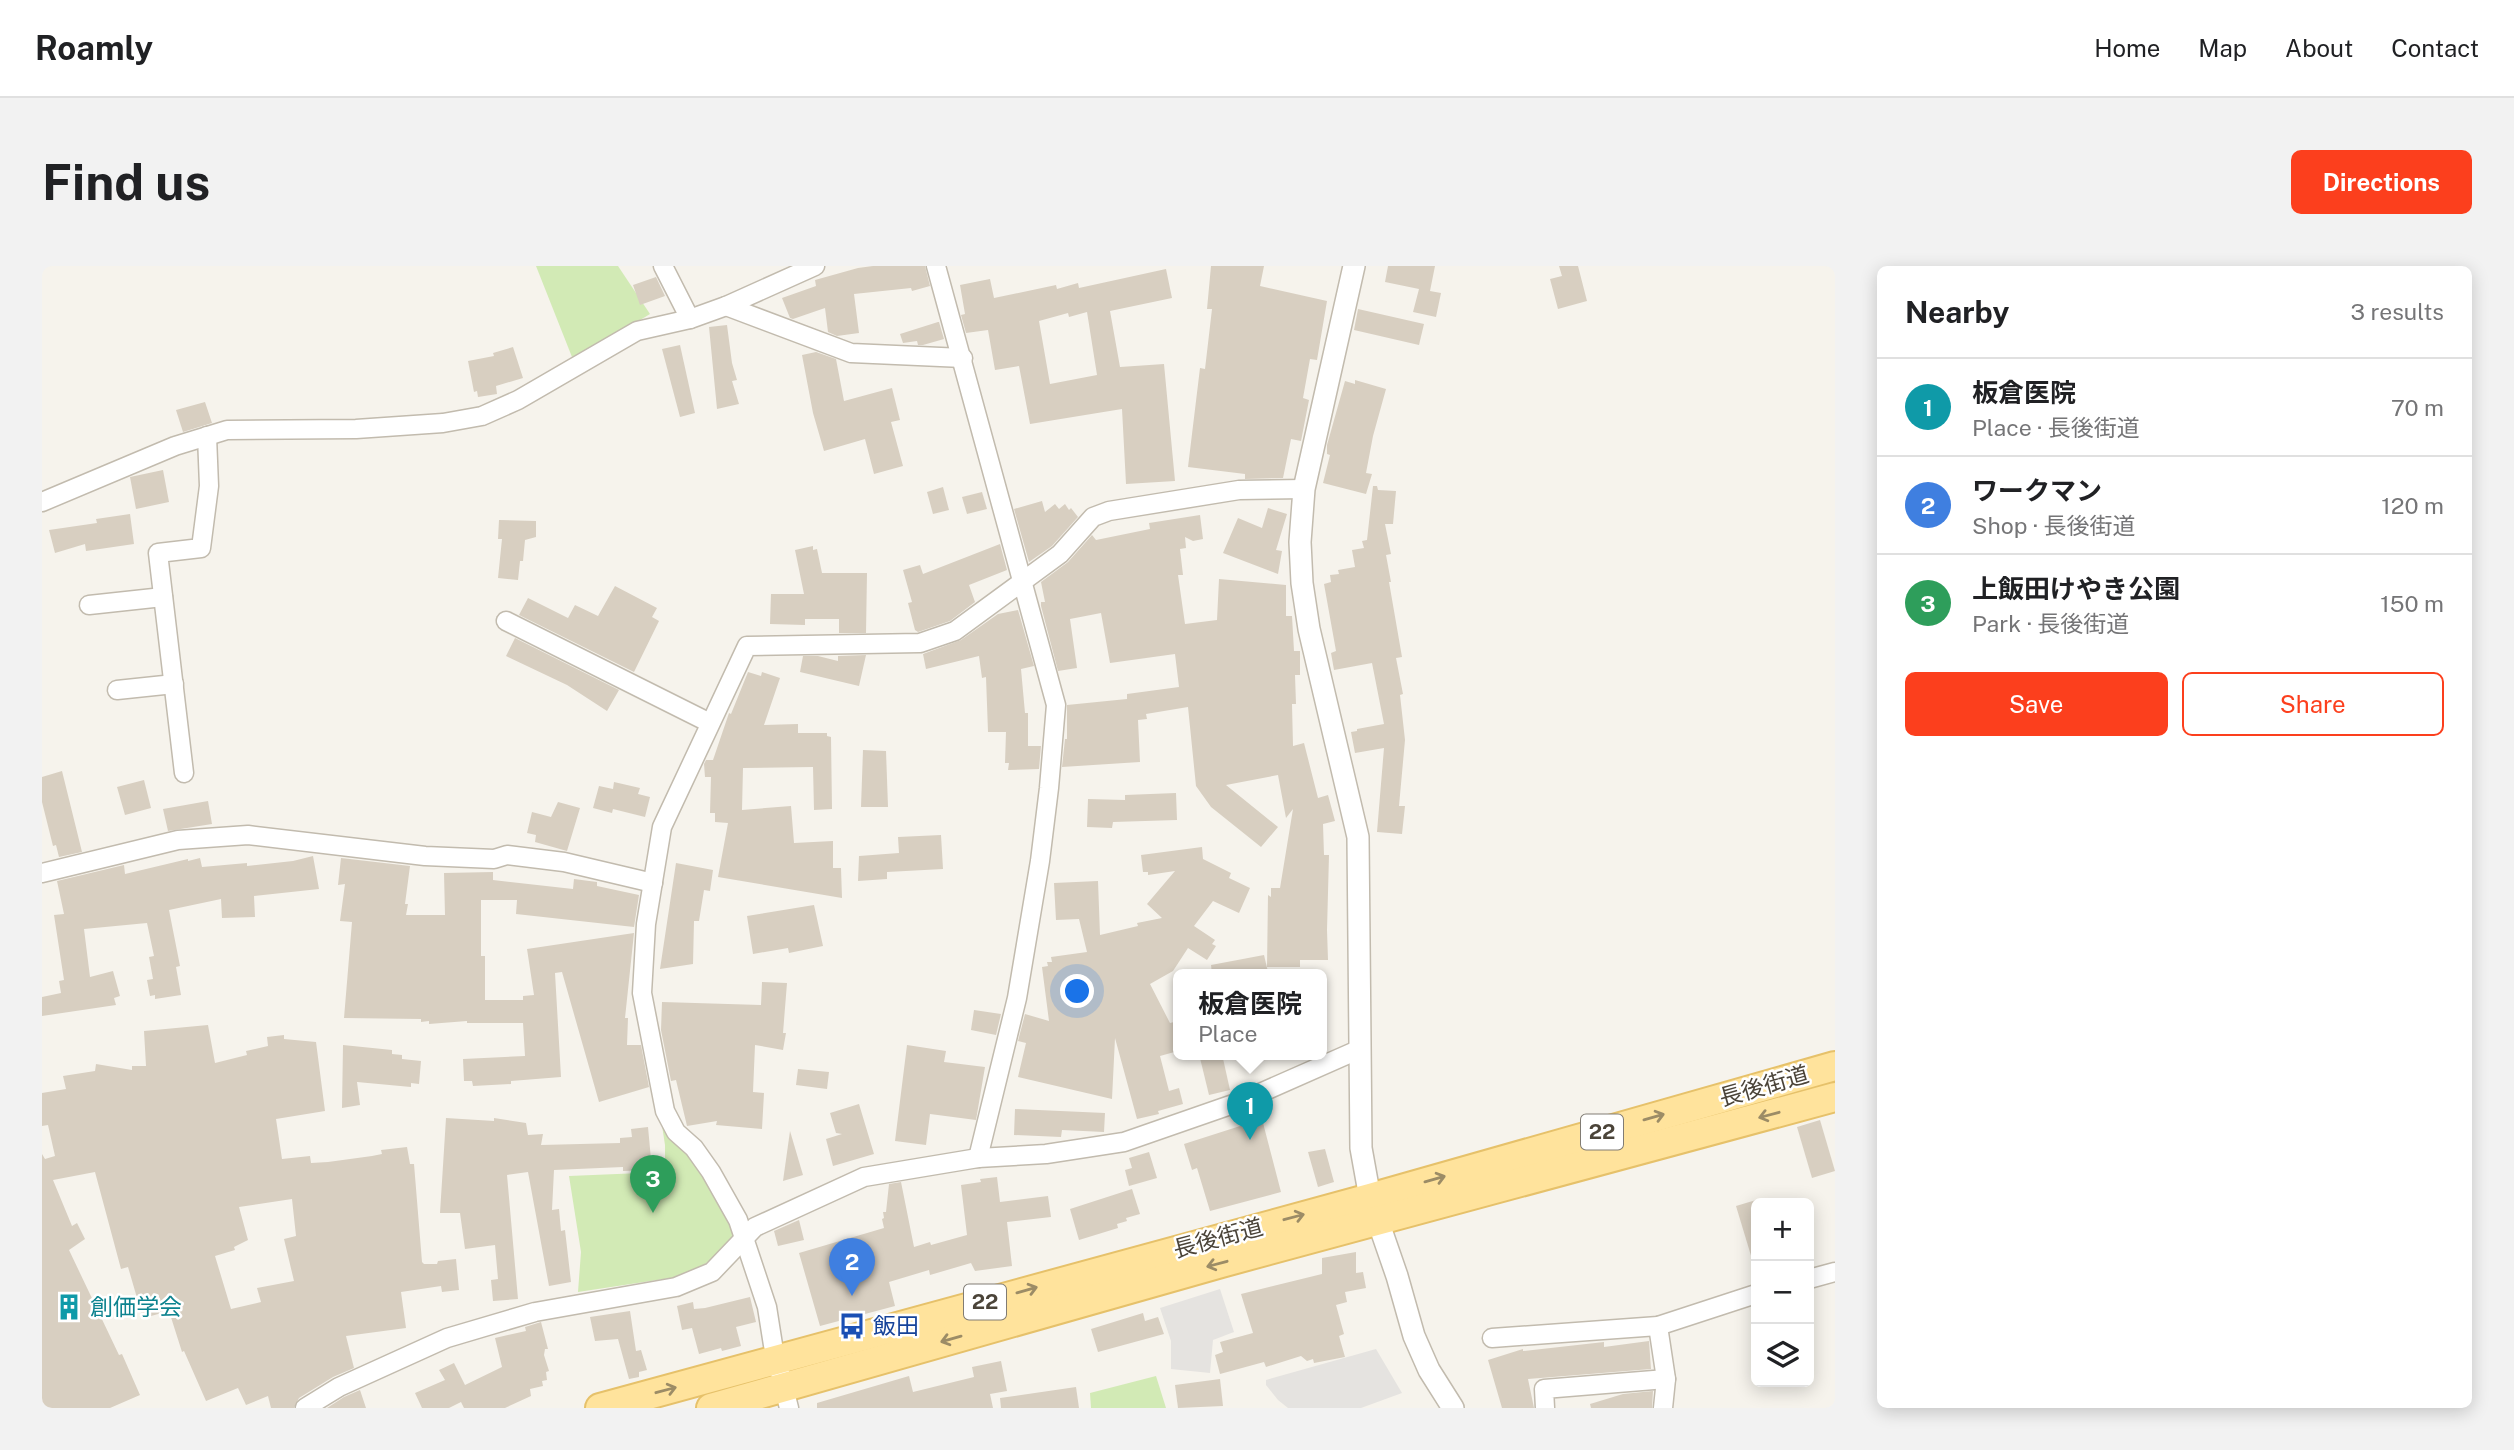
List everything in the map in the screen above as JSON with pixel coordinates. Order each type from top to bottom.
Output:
[{"type":"main road","name":"長後街道","points":[[711,1408],[785,1398],[1374,1209],[1835,1066]]},
{"type":"main road","name":"長後街道","points":[[600,1408],[1212,1239],[1374,1209],[1835,1097]]},
{"type":"street","points":[[663,266],[690,318]]},
{"type":"street","points":[[42,502],[175,446],[227,430],[356,429],[443,423],[482,416],[518,400],[637,331],[726,306],[815,266]]},
{"type":"street","points":[[936,266],[1056,705],[1040,862],[1017,998],[978,1158]]},
{"type":"street","points":[[1354,266],[1304,489],[1300,542],[1302,583],[1309,629],[1358,837],[1361,1148],[1374,1209],[1414,1336],[1445,1405]]},
{"type":"street","points":[[726,306],[851,353],[963,358]]},
{"type":"street","points":[[184,773],[158,553],[201,548],[209,486],[207,436]]},
{"type":"street","points":[[785,1398],[767,1307],[738,1220],[711,1171],[694,1148],[676,1132],[663,1102],[642,993],[646,924],[662,827],[747,646],[920,643],[955,631],[1060,554],[1093,517],[1109,511],[1239,490],[1304,489]]},
{"type":"street","points":[[89,605],[163,597]]},
{"type":"street","points":[[506,621],[710,723]]},
{"type":"street","points":[[117,690],[174,684]]},
{"type":"street","points":[[42,873],[178,841],[248,835],[425,856],[494,859],[507,855],[564,862],[653,883]]},
{"type":"street","points":[[305,1408],[340,1387],[447,1338],[535,1312],[676,1287],[695,1281],[712,1272],[755,1227],[864,1177],[978,1158],[1046,1154],[1124,1142],[1242,1101],[1360,1049]]},
{"type":"street","points":[[1814,1278],[1835,1272]]},
{"type":"street","points":[[1492,1338],[1658,1326],[1751,1296]]},
{"type":"street","points":[[1658,1326],[1666,1379],[1663,1408]]},
{"type":"street","points":[[1545,1408],[1544,1389],[1666,1379]]},
{"type":"green space","points":[[536,266],[618,266],[650,314],[601,344],[572,357]]},
{"type":"green space","points":[[661,1119],[702,1165],[739,1233],[703,1266],[677,1277],[578,1292],[581,1252],[569,1176],[665,1172]]},
{"type":"green space","points":[[1156,1376],[1166,1408],[1091,1408],[1090,1393]]},
{"type":"shaded area","points":[[1220,1289],[1234,1332],[1213,1340],[1210,1373],[1171,1369],[1171,1341],[1160,1308]]},
{"type":"shaded area","points":[[1376,1349],[1402,1393],[1361,1408],[1288,1408],[1266,1385],[1266,1380]]},
{"type":"building","points":[[873,266],[925,266],[930,286],[912,291],[911,288],[854,294],[859,333],[837,336],[828,332],[825,308],[790,318],[782,298],[816,286],[815,280]]},
{"type":"building","points":[[1211,266],[1264,266],[1260,286],[1327,301],[1317,360],[1310,359],[1303,398],[1309,400],[1301,441],[1291,439],[1283,478],[1245,479],[1245,474],[1188,467],[1200,368],[1205,369],[1212,309],[1207,309]]},
{"type":"building","points":[[1388,266],[1435,266],[1430,291],[1441,293],[1436,317],[1413,312],[1419,289],[1385,282]]},
{"type":"building","points":[[1559,266],[1578,266],[1587,301],[1558,309],[1550,279],[1562,276]]},
{"type":"building","points":[[1166,269],[1172,298],[1110,311],[1120,367],[1164,364],[1175,481],[1126,484],[1122,409],[1030,424],[1019,366],[995,370],[988,330],[966,333],[961,315],[965,314],[960,285],[990,279],[994,298],[1056,285],[1057,289],[1078,283],[1079,288]],"holes":[[[1087,312],[1097,375],[1050,384],[1039,321],[1068,313],[1069,317]]]},
{"type":"building","points":[[656,277],[665,296],[640,305],[633,285]]},
{"type":"building","points":[[1358,309],[1424,324],[1419,345],[1354,330]]},
{"type":"building","points":[[939,322],[944,339],[923,345],[918,345],[917,341],[903,343],[900,334]]},
{"type":"building","points":[[727,325],[737,380],[732,381],[739,404],[717,409],[709,327]]},
{"type":"building","points":[[680,345],[695,413],[680,417],[662,349]]},
{"type":"building","points":[[513,347],[523,378],[496,386],[497,394],[478,397],[477,391],[474,392],[468,361],[494,356],[493,353]]},
{"type":"building","points":[[816,352],[836,359],[844,401],[892,388],[900,420],[891,422],[903,466],[874,474],[865,439],[824,451],[813,413],[802,355]]},
{"type":"building","points":[[1355,380],[1386,389],[1373,436],[1366,473],[1372,474],[1366,494],[1323,483],[1330,455],[1327,454],[1327,445],[1345,381],[1355,384]]},
{"type":"building","points":[[205,402],[212,423],[183,432],[176,410]]},
{"type":"building","points":[[163,470],[169,502],[136,509],[130,477]]},
{"type":"building","points":[[1373,486],[1377,486],[1378,490],[1396,491],[1393,524],[1385,524],[1391,554],[1386,555],[1389,582],[1402,657],[1396,658],[1403,694],[1400,695],[1405,740],[1399,806],[1405,806],[1402,834],[1377,832],[1384,748],[1355,753],[1351,732],[1384,724],[1372,663],[1334,670],[1331,653],[1336,651],[1324,584],[1331,582],[1330,575],[1339,574],[1338,570],[1355,567],[1352,550],[1364,548],[1362,541],[1367,540]]},
{"type":"building","points":[[943,487],[949,510],[933,514],[927,492]]},
{"type":"building","points":[[982,492],[987,509],[967,514],[962,497]]},
{"type":"building","points":[[1042,501],[1045,512],[1055,504],[1059,509],[1065,504],[1078,517],[1052,546],[1029,562],[1014,509]]},
{"type":"building","points":[[1268,508],[1287,514],[1276,550],[1282,551],[1278,574],[1223,553],[1238,518],[1262,528]]},
{"type":"building","points":[[130,514],[134,544],[86,551],[85,544],[55,553],[49,530],[97,523],[96,519]]},
{"type":"building","points":[[1200,515],[1203,539],[1193,541],[1185,537],[1186,548],[1180,549],[1183,575],[1178,575],[1185,624],[1217,620],[1219,579],[1286,585],[1286,616],[1292,616],[1294,651],[1300,651],[1300,675],[1295,675],[1296,704],[1292,704],[1293,746],[1304,743],[1318,798],[1328,795],[1335,821],[1323,824],[1324,855],[1329,855],[1328,960],[1300,960],[1300,967],[1267,967],[1268,895],[1271,897],[1271,888],[1280,888],[1293,809],[1286,818],[1278,775],[1226,785],[1278,827],[1261,847],[1211,807],[1196,786],[1188,707],[1146,714],[1147,719],[1138,720],[1140,762],[1062,767],[1067,739],[1067,705],[1127,699],[1127,694],[1179,687],[1175,654],[1110,663],[1101,613],[1070,619],[1077,668],[1058,671],[1041,606],[1041,602],[1045,602],[1041,582],[1068,562],[1092,535],[1096,540],[1150,529],[1149,523]]},
{"type":"building","points":[[499,520],[536,521],[536,537],[525,540],[518,580],[498,578],[502,539],[498,539]]},
{"type":"building","points":[[1000,544],[1007,570],[969,585],[975,602],[950,621],[918,632],[915,630],[908,603],[912,602],[903,570],[920,565],[923,574]]},
{"type":"building","points":[[813,546],[813,550],[817,549],[822,573],[867,573],[866,633],[839,633],[839,619],[805,619],[805,625],[770,624],[771,594],[804,594],[795,550]]},
{"type":"building","points":[[615,586],[657,608],[652,617],[659,621],[634,672],[519,615],[528,598],[568,618],[575,605],[598,616]]},
{"type":"building","points":[[1018,610],[1034,666],[1021,669],[1025,713],[1028,713],[1028,746],[1041,746],[1039,769],[1008,770],[1009,763],[1005,763],[1006,732],[988,732],[986,677],[982,678],[979,656],[926,669],[923,654],[961,640],[998,614]]},
{"type":"building","points":[[515,638],[619,690],[607,711],[567,685],[506,656]]},
{"type":"building","points":[[866,655],[859,686],[800,672],[803,656],[818,656],[838,661],[838,656]]},
{"type":"building","points":[[748,672],[761,676],[762,672],[780,678],[764,725],[798,724],[798,733],[827,733],[827,736],[831,737],[832,809],[814,810],[813,767],[743,768],[742,810],[791,806],[794,843],[833,841],[833,868],[841,868],[842,898],[718,877],[728,823],[715,822],[715,813],[710,813],[711,777],[705,777],[704,764],[706,760],[713,760],[729,713],[731,714]]},
{"type":"building","points":[[863,750],[886,751],[888,807],[861,807]]},
{"type":"building","points":[[62,771],[82,852],[59,857],[56,845],[53,846],[42,802],[42,777]]},
{"type":"building","points":[[144,780],[151,808],[125,815],[117,787]]},
{"type":"building","points":[[614,782],[640,788],[638,794],[650,797],[645,817],[613,809],[612,813],[593,808],[599,786],[613,789]]},
{"type":"building","points":[[1176,793],[1177,820],[1113,822],[1112,828],[1087,827],[1088,799],[1125,800],[1125,795]]},
{"type":"building","points":[[208,801],[212,824],[168,831],[163,809]]},
{"type":"building","points":[[558,802],[580,808],[567,851],[535,842],[536,835],[527,833],[532,812],[551,817]]},
{"type":"building","points":[[941,835],[943,869],[887,872],[887,879],[858,881],[859,856],[899,853],[898,837]]},
{"type":"building","points":[[1202,847],[1203,859],[1231,873],[1229,878],[1250,888],[1239,913],[1213,901],[1194,926],[1215,940],[1212,944],[1216,946],[1207,960],[1188,948],[1173,971],[1150,984],[1170,1023],[1173,1022],[1173,1052],[1160,1056],[1169,1091],[1179,1088],[1183,1104],[1137,1119],[1115,1038],[1112,1099],[1018,1077],[1026,1043],[1018,1041],[1025,1014],[1049,1021],[1042,967],[1048,966],[1047,962],[1052,962],[1051,957],[1087,952],[1079,919],[1056,920],[1054,883],[1098,881],[1100,935],[1138,926],[1137,923],[1162,918],[1147,904],[1175,871],[1148,875],[1148,872],[1143,872],[1141,855]]},
{"type":"building","points":[[313,856],[319,889],[254,896],[255,917],[222,918],[221,899],[169,910],[180,966],[176,967],[181,995],[155,999],[155,995],[150,996],[147,980],[153,979],[149,957],[154,956],[147,923],[84,929],[90,977],[113,971],[120,996],[114,998],[116,1005],[42,1016],[42,997],[61,993],[59,981],[64,980],[54,915],[64,914],[57,881],[124,865],[125,874],[188,859],[200,858],[202,867],[247,863],[247,866]]},
{"type":"building","points":[[341,858],[410,866],[406,915],[445,915],[444,873],[493,872],[493,880],[573,889],[574,879],[597,882],[597,886],[639,895],[634,927],[516,914],[517,900],[481,900],[481,956],[485,956],[485,1000],[523,1000],[523,996],[534,995],[527,949],[634,933],[625,1018],[628,1018],[627,1045],[641,1045],[649,1087],[599,1102],[562,972],[555,973],[561,1077],[473,1086],[472,1081],[464,1081],[463,1059],[525,1056],[523,1023],[467,1021],[429,1024],[429,1021],[421,1022],[421,1019],[344,1018],[352,922],[340,921],[345,884],[338,885]]},
{"type":"building","points":[[676,863],[713,870],[710,891],[704,890],[699,921],[694,921],[693,964],[660,969]]},
{"type":"building","points":[[814,905],[823,946],[789,953],[788,948],[753,954],[747,916]]},
{"type":"building","points":[[1264,955],[1267,969],[1211,969],[1211,965]]},
{"type":"building","points":[[762,982],[787,983],[783,1050],[755,1045],[753,1092],[764,1093],[762,1129],[716,1125],[717,1121],[687,1126],[676,1080],[671,1081],[661,1030],[662,1002],[761,1005]]},
{"type":"building","points":[[974,1010],[1001,1014],[996,1035],[971,1030]]},
{"type":"building","points":[[208,1025],[215,1063],[247,1055],[246,1051],[268,1046],[267,1037],[284,1035],[284,1039],[316,1042],[325,1111],[276,1119],[282,1159],[310,1156],[311,1163],[328,1162],[372,1156],[382,1154],[381,1150],[407,1147],[410,1164],[414,1164],[422,1262],[437,1264],[438,1261],[456,1259],[459,1290],[442,1292],[441,1286],[401,1292],[406,1328],[346,1336],[354,1368],[333,1377],[299,1398],[294,1408],[271,1408],[268,1396],[246,1405],[238,1388],[206,1401],[184,1351],[182,1352],[169,1311],[151,1316],[150,1312],[142,1315],[128,1267],[121,1269],[95,1172],[53,1180],[72,1226],[77,1223],[85,1239],[69,1250],[140,1395],[110,1408],[42,1408],[42,1154],[45,1159],[55,1156],[48,1125],[42,1126],[42,1093],[66,1089],[63,1076],[95,1071],[96,1064],[132,1070],[132,1066],[146,1066],[144,1031]],"holes":[[[292,1199],[296,1236],[284,1239],[294,1281],[257,1288],[261,1302],[231,1309],[215,1256],[235,1250],[234,1247],[248,1240],[239,1207]]]},
{"type":"building","points":[[343,1045],[392,1050],[392,1054],[402,1055],[402,1059],[421,1061],[419,1084],[411,1083],[411,1087],[357,1082],[360,1105],[342,1108]]},
{"type":"building","points":[[907,1045],[946,1051],[944,1062],[985,1067],[976,1120],[930,1114],[926,1145],[895,1141]]},
{"type":"building","points":[[1200,1060],[1223,1060],[1230,1090],[1209,1095]]},
{"type":"building","points":[[798,1069],[829,1072],[827,1089],[796,1085]]},
{"type":"building","points":[[859,1104],[874,1154],[833,1166],[826,1139],[842,1134],[836,1133],[830,1113]]},
{"type":"building","points":[[1015,1109],[1105,1113],[1104,1132],[1062,1130],[1061,1137],[1014,1135]]},
{"type":"building","points":[[446,1118],[494,1121],[494,1118],[526,1123],[528,1135],[543,1134],[541,1145],[620,1143],[620,1138],[632,1137],[631,1129],[648,1127],[652,1170],[623,1171],[623,1167],[554,1170],[552,1210],[559,1209],[561,1231],[565,1230],[571,1282],[549,1286],[528,1172],[507,1175],[518,1299],[493,1301],[491,1280],[498,1279],[495,1245],[465,1249],[460,1213],[440,1213]]},
{"type":"building","points":[[1262,1119],[1281,1192],[1210,1211],[1197,1168],[1192,1170],[1184,1144]]},
{"type":"building","points":[[1820,1120],[1835,1171],[1812,1178],[1797,1127]]},
{"type":"building","points":[[790,1131],[803,1175],[783,1181]]},
{"type":"building","points":[[1325,1149],[1334,1182],[1318,1187],[1308,1152]]},
{"type":"building","points":[[1149,1152],[1157,1178],[1129,1186],[1125,1170],[1132,1168],[1129,1158]]},
{"type":"building","points":[[997,1177],[1000,1202],[1048,1196],[1051,1217],[1007,1222],[1012,1266],[975,1271],[971,1263],[930,1275],[929,1270],[889,1282],[895,1306],[820,1326],[799,1253],[884,1228],[882,1219],[883,1212],[886,1212],[889,1184],[901,1182],[914,1247],[967,1235],[961,1185]]},
{"type":"building","points":[[1132,1189],[1140,1214],[1126,1218],[1127,1221],[1117,1224],[1118,1228],[1079,1240],[1070,1209]]},
{"type":"building","points":[[1751,1202],[1751,1256],[1736,1206]]},
{"type":"building","points":[[799,1220],[804,1240],[778,1246],[774,1231]]},
{"type":"building","points":[[1356,1252],[1356,1273],[1363,1272],[1366,1288],[1345,1292],[1347,1302],[1336,1305],[1344,1334],[1339,1336],[1345,1357],[1314,1363],[1313,1359],[1307,1361],[1301,1356],[1266,1367],[1264,1362],[1220,1374],[1215,1355],[1223,1352],[1220,1342],[1253,1333],[1241,1294],[1322,1274],[1322,1258]]},
{"type":"building","points":[[750,1297],[756,1322],[736,1327],[741,1346],[699,1354],[692,1328],[682,1330],[677,1306],[693,1302],[694,1309],[705,1308]]},
{"type":"building","points":[[630,1311],[636,1351],[641,1350],[647,1370],[639,1372],[639,1377],[629,1379],[618,1339],[595,1341],[590,1317]]},
{"type":"building","points":[[1143,1313],[1145,1321],[1158,1317],[1164,1334],[1098,1352],[1091,1329]]},
{"type":"building","points":[[541,1322],[548,1349],[545,1349],[544,1355],[549,1371],[546,1372],[547,1380],[542,1381],[543,1386],[530,1389],[531,1396],[505,1408],[464,1408],[461,1402],[449,1408],[422,1408],[415,1393],[445,1380],[439,1370],[454,1363],[465,1385],[502,1367],[495,1338],[526,1331],[525,1327]]},
{"type":"building","points":[[1649,1341],[1651,1369],[1528,1379],[1534,1408],[1502,1408],[1488,1360],[1523,1349],[1604,1342],[1604,1347]]},
{"type":"building","points":[[1001,1361],[1007,1391],[990,1394],[993,1408],[817,1408],[817,1403],[909,1376],[913,1392],[974,1377],[972,1367]]},
{"type":"building","points":[[1220,1379],[1223,1406],[1178,1408],[1175,1385]]},
{"type":"building","points":[[1076,1387],[1079,1408],[1001,1408],[1000,1398]]},
{"type":"building","points":[[360,1390],[366,1408],[327,1408],[344,1397]]},
{"type":"building","points":[[1653,1391],[1652,1408],[1591,1408],[1590,1404],[1623,1394]]},
{"type":"place","name":"板倉医院","points":[[1250,1140]]},
{"type":"place","name":"上飯田けやき公園","points":[[653,1213]]},
{"type":"place","name":"ワークマン","points":[[852,1296]]},
{"type":"place","name":"創価学会","points":[[69,1307]]},
{"type":"place","name":"飯田","points":[[852,1326]]}]
